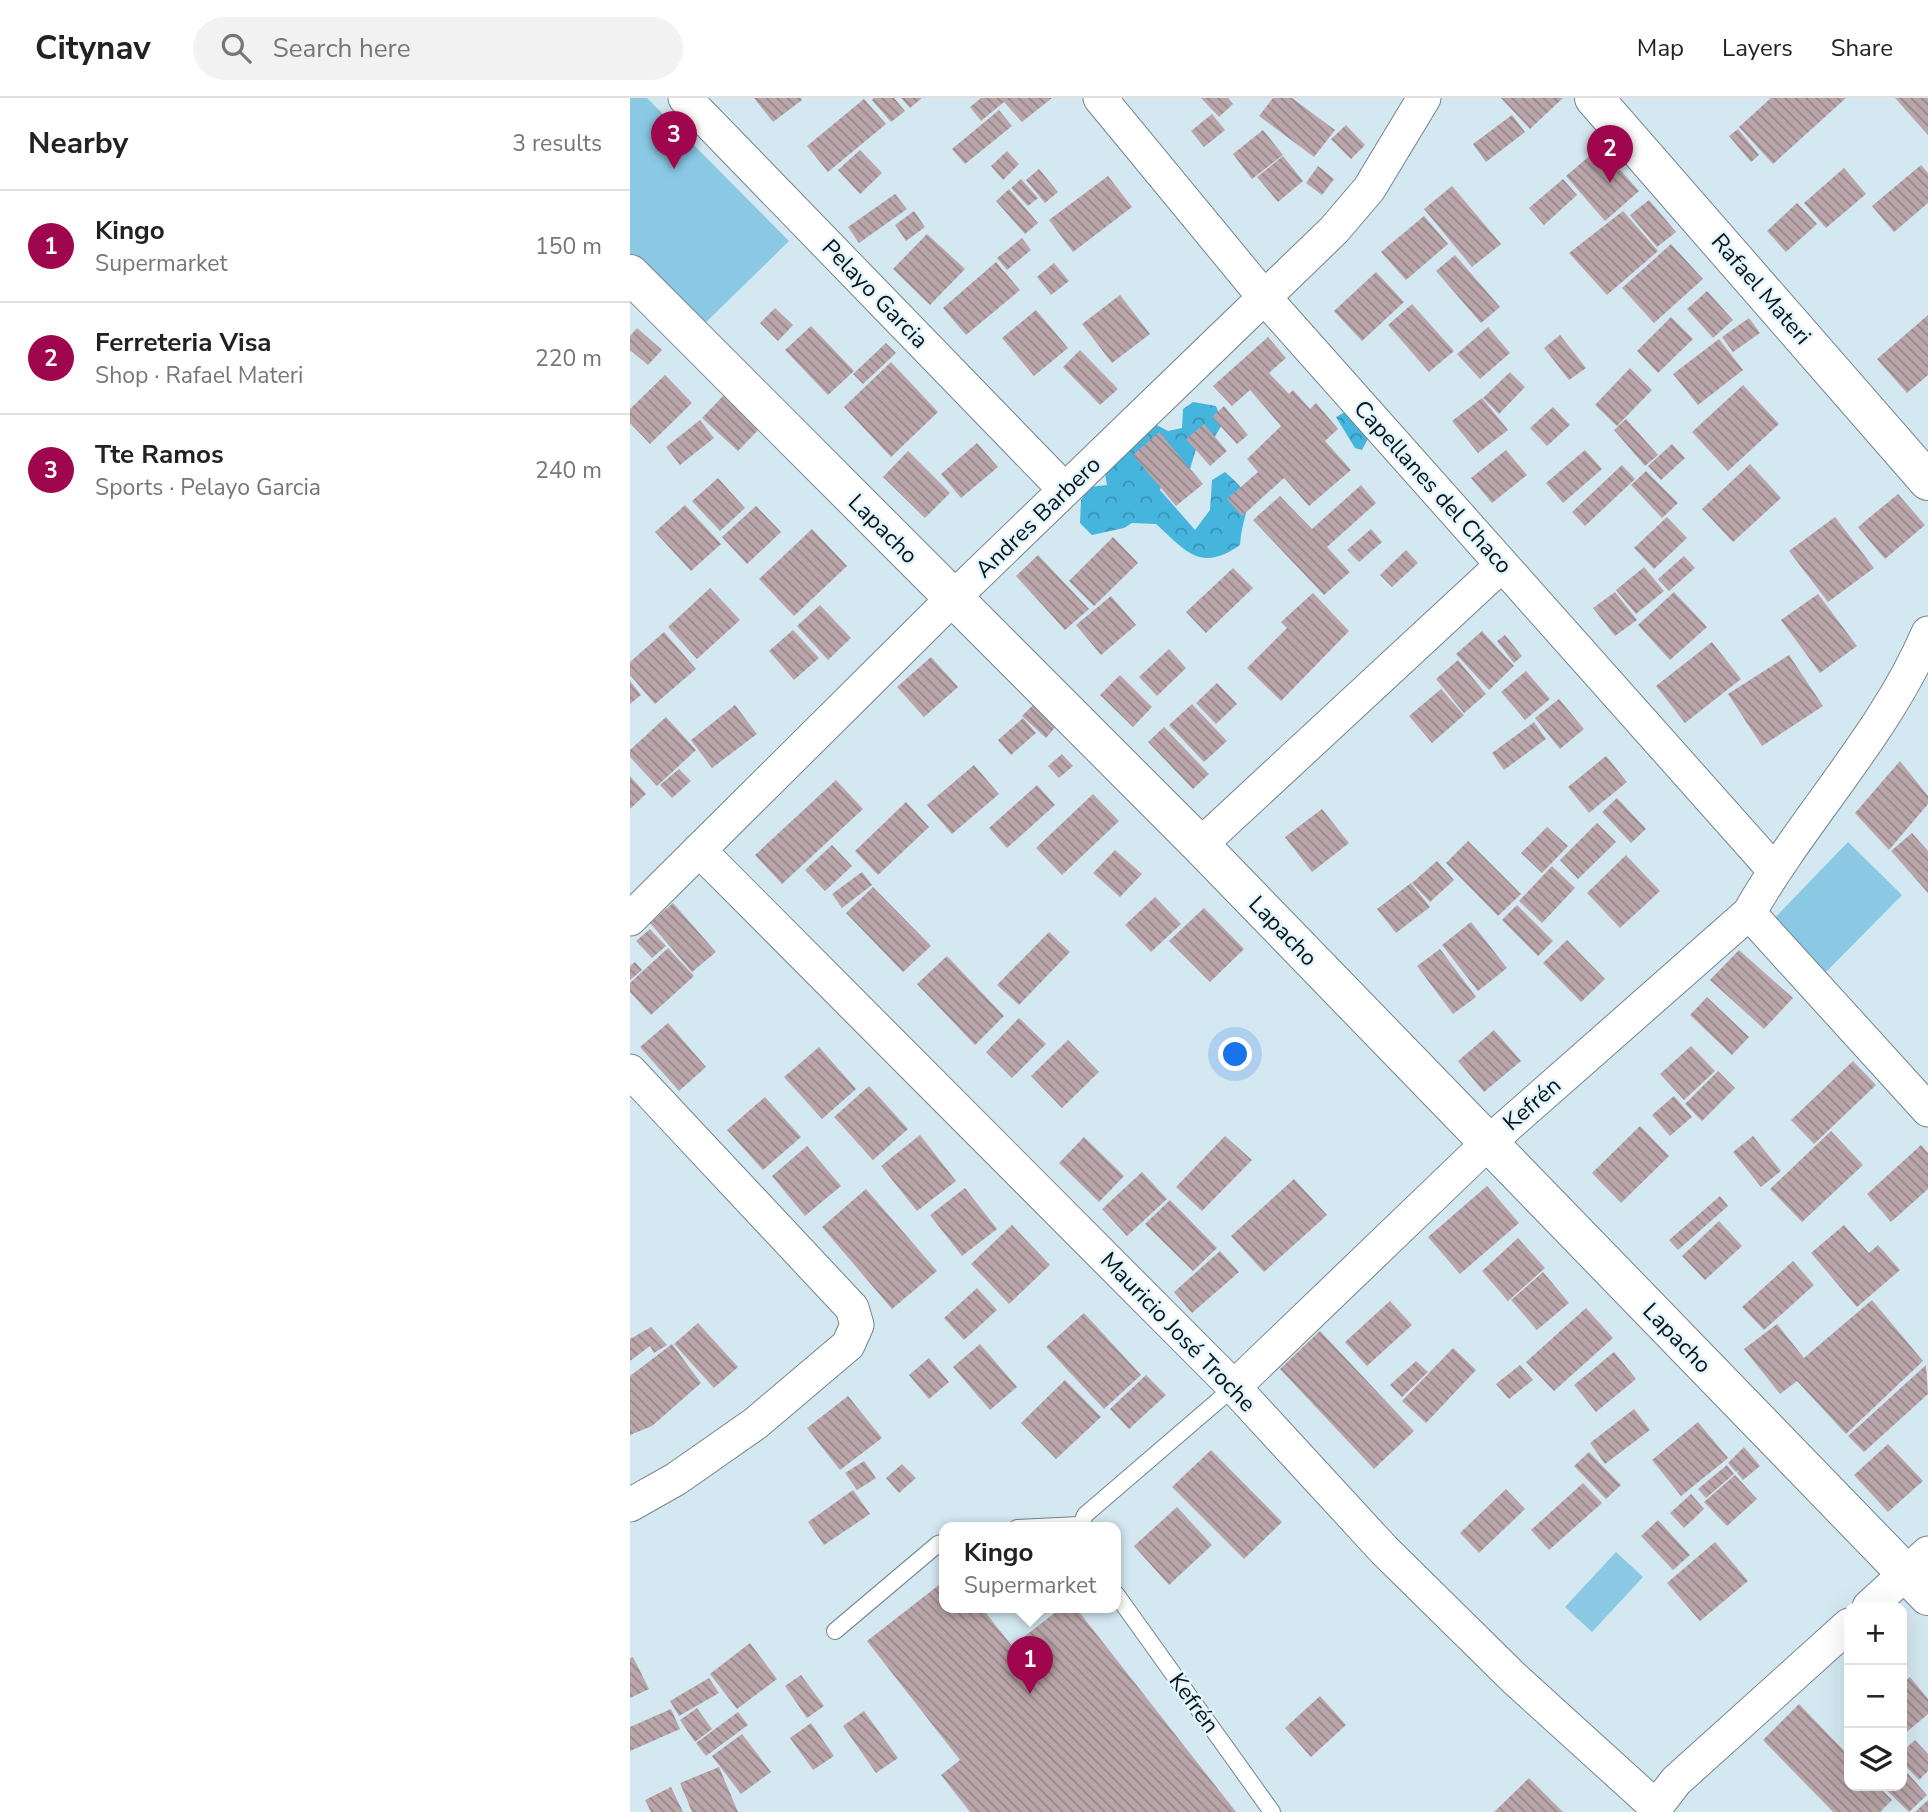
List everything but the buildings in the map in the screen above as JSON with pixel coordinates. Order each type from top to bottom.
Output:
[{"type":"street","name":"Pelayo Garcia","points":[[685,98],[1066,490]]},
{"type":"street","name":"Capellanes del Chaco","points":[[1100,98],[1264,297],[1774,870]]},
{"type":"street","name":"Andres Barbero","points":[[630,919],[952,599],[1335,230],[1369,189],[1424,98]]},
{"type":"street","name":"Rafael Materi","points":[[1594,98],[1928,481]]},
{"type":"street","name":"Lapacho","points":[[630,274],[1200,845],[1488,1143],[1921,1574]]},
{"type":"street","points":[[1200,845],[1502,565]]},
{"type":"street","name":"Kefrén","points":[[1234,1387],[1488,1143],[1749,912],[1774,870],[1884,713],[1914,666],[1928,633]]},
{"type":"street","name":"Mauricio José Troche","points":[[699,850],[1234,1387],[1384,1550],[1515,1679],[1657,1810]]},
{"type":"street","points":[[1749,912],[1928,1110]]},
{"type":"street","points":[[630,1071],[852,1308],[857,1325],[848,1345],[756,1423],[676,1479],[630,1505]]},
{"type":"street","points":[[1877,1602],[1921,1574]]},
{"type":"street","points":[[1657,1810],[1676,1781],[1844,1630]]},
{"type":"lane","name":"Kefrén","points":[[1082,1522],[1085,1515],[1234,1387]]},
{"type":"lane","points":[[835,1631],[939,1544]]},
{"type":"lane","name":"Kefrén","points":[[1121,1601],[1272,1812]]},
{"type":"shaded area","points":[[630,98],[647,98],[789,241],[700,328],[630,257]]},
{"type":"shaded area","points":[[1848,842],[1902,895],[1820,978],[1767,926]]},
{"type":"shaded area","points":[[1616,1552],[1643,1577],[1592,1632],[1565,1607]]},
{"type":"green space","points":[[1193,402],[1216,406],[1223,423],[1214,438],[1196,449],[1190,469],[1167,474],[1160,490],[1195,530],[1210,510],[1212,480],[1225,472],[1243,490],[1246,498],[1240,545],[1226,553],[1204,558],[1185,550],[1156,524],[1132,523],[1124,528],[1092,535],[1080,523],[1081,500],[1089,487],[1107,485],[1104,468],[1151,422],[1168,431],[1182,428],[1183,409]]},
{"type":"green space","points":[[1349,410],[1369,437],[1362,450],[1355,448],[1336,417]]},
{"type":"place","name":"Tte Ramos","points":[[674,169]]},
{"type":"place","name":"Ferreteria Visa","points":[[1610,183]]},
{"type":"place","name":"Kingo","points":[[1030,1694]]}]
